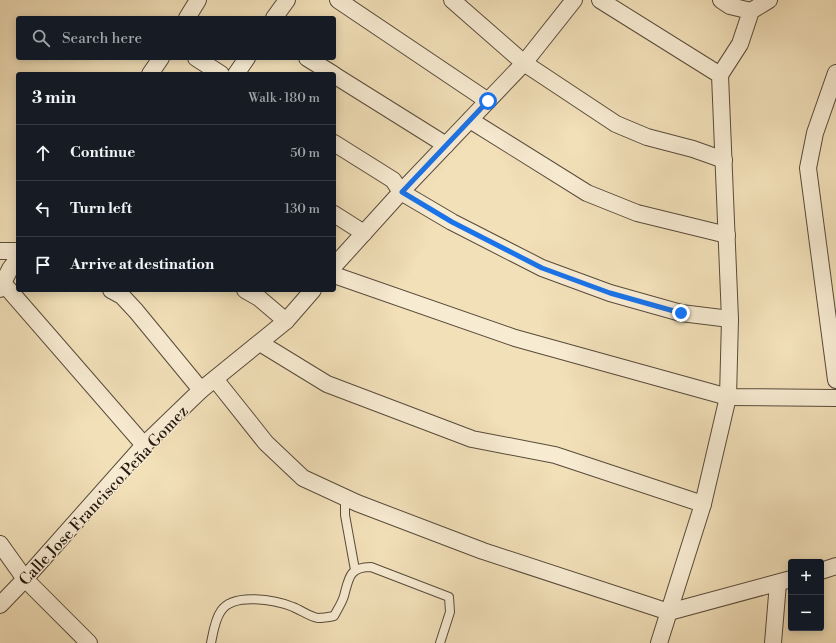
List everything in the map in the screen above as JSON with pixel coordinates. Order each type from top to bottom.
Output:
[{"type":"street","points":[[188,16],[198,0]]},
{"type":"street","points":[[275,16],[287,0]]},
{"type":"street","points":[[338,0],[488,101]]},
{"type":"street","points":[[452,0],[524,63],[616,124],[647,137],[693,149],[724,160]]},
{"type":"street","points":[[600,0],[720,75]]},
{"type":"street","points":[[721,0],[730,6],[752,11]]},
{"type":"street","points":[[659,643],[703,504],[728,397],[730,319],[720,75],[740,44],[752,11],[769,0]]},
{"type":"street","points":[[336,264],[524,63],[569,2]]},
{"type":"street","points":[[151,72],[160,60]]},
{"type":"street","points":[[199,60],[218,72]]},
{"type":"street","points":[[237,72],[246,60]]},
{"type":"street","points":[[310,60],[330,72]]},
{"type":"street","points":[[836,73],[816,133],[808,168],[836,380]]},
{"type":"street","points":[[336,76],[446,145]]},
{"type":"street","points":[[470,120],[587,193],[637,213],[727,236]]},
{"type":"street","points":[[336,145],[393,180],[402,192],[452,222],[542,268],[610,293],[681,313],[730,319]]},
{"type":"street","points":[[336,215],[364,234]]},
{"type":"street","points":[[0,250],[16,251]]},
{"type":"street","points":[[16,261],[1,286],[144,445]]},
{"type":"street","points":[[336,276],[515,338],[728,397],[836,398]]},
{"type":"street","points":[[115,292],[122,296],[136,311],[201,390]]},
{"type":"street","points":[[248,292],[259,298],[286,321]]},
{"type":"street","name":"Calle Jose Francisco Peña Gomez","points":[[0,604],[25,579],[144,445],[201,390],[286,321],[311,292]]},
{"type":"street","points":[[260,343],[327,384],[472,439],[555,455],[703,504]]},
{"type":"street","points":[[215,379],[266,443],[303,478],[345,498],[483,551],[670,612],[785,581],[773,643]]},
{"type":"street","points":[[0,544],[25,579],[89,643]]},
{"type":"street","points":[[824,570],[836,566]]},
{"type":"lane","points":[[345,498],[345,514],[355,570]]},
{"type":"lane","points":[[211,643],[220,611],[227,604],[237,601],[262,598],[292,607],[317,618],[334,616],[344,597],[346,581],[355,570],[360,567],[371,567],[449,597],[450,612],[440,643]]},
{"type":"route","points":[[488,101],[402,192],[452,222],[542,268],[610,293],[681,313]]}]
